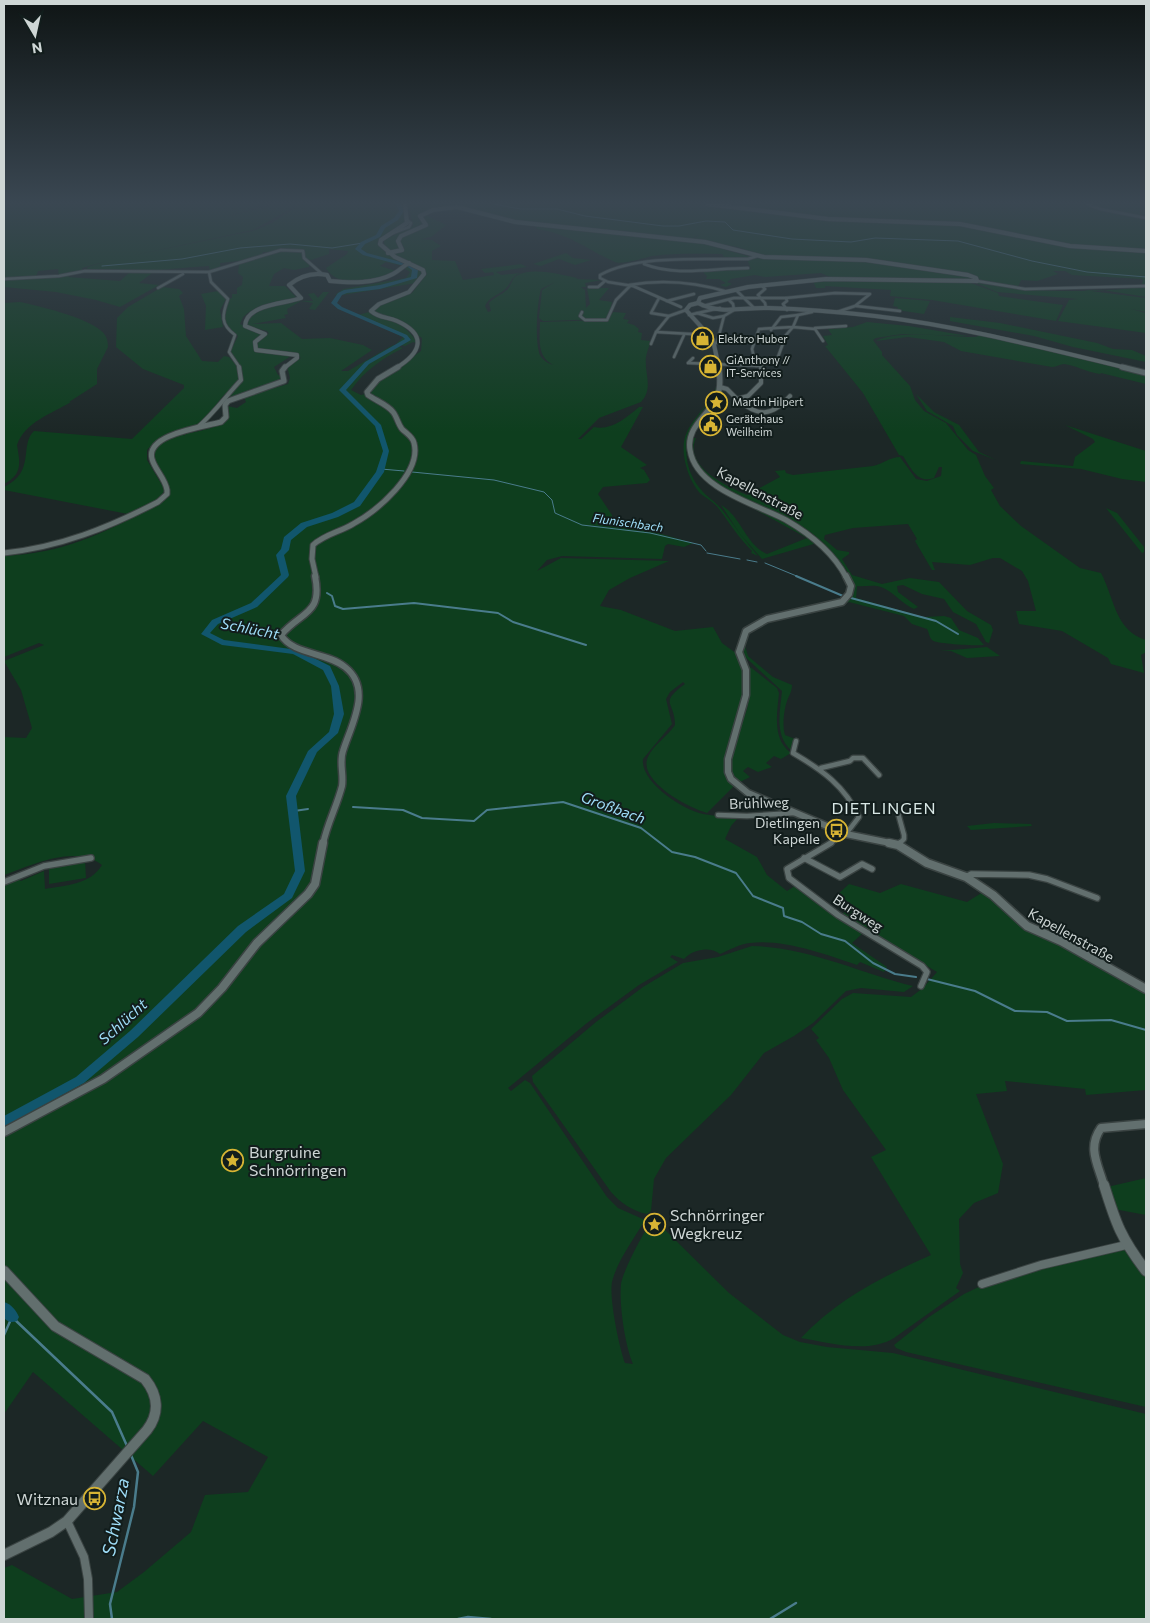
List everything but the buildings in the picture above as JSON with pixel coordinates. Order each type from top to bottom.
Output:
[{"type":"street","points":[[158,288],[173,280]]},
{"type":"street","points":[[189,431],[212,415],[220,402],[241,380],[240,370],[229,352],[235,335],[227,329],[221,316],[228,299],[211,280]]},
{"type":"street","points":[[4,553],[60,545],[94,534],[158,502],[167,494],[168,486],[156,470],[152,459],[151,450],[154,445],[189,431],[221,422],[227,413],[225,405],[237,396],[284,381],[282,372],[285,367],[297,358],[297,355],[256,350],[254,347],[255,342],[265,334],[245,326],[244,322],[245,318],[261,309],[301,298],[289,285],[297,280]]},
{"type":"street","points":[[329,280],[365,280]]},
{"type":"street","points":[[4,1132],[103,1079],[198,1013],[222,988],[257,943],[308,894],[315,884],[326,828],[342,785],[342,753],[357,717],[358,686],[357,679],[347,667],[324,655],[286,643],[281,635],[311,610],[316,602],[318,594],[313,574],[313,545],[317,541],[353,524],[386,500],[398,488],[410,466],[415,450],[414,441],[403,431],[393,411],[366,392],[374,382],[406,361],[418,348],[417,336],[405,329],[400,322],[377,316],[371,311],[379,304],[409,292],[420,280]]},
{"type":"street","points":[[700,304],[700,298],[761,285],[823,280]]},
{"type":"street","points":[[921,280],[977,281],[1032,289],[1146,286]]},
{"type":"street","points":[[589,287],[600,286],[600,283],[605,281],[629,285],[681,307]]},
{"type":"street","points":[[582,312],[580,316],[584,320],[607,320],[616,300],[629,285],[652,282],[681,282],[728,292]]},
{"type":"street","points":[[761,285],[765,289],[758,295],[765,302],[766,308]]},
{"type":"street","points":[[736,290],[754,308]]},
{"type":"street","points":[[667,301],[694,294]]},
{"type":"street","points":[[687,313],[690,305],[742,298],[870,294],[855,306],[837,312]]},
{"type":"street","points":[[659,298],[651,313],[669,316],[720,308]]},
{"type":"street","points":[[786,298],[788,301],[783,304],[787,310]]},
{"type":"street","points":[[729,300],[733,304],[734,309]]},
{"type":"street","points":[[700,304],[734,309],[766,308],[837,312],[934,324],[980,333],[1146,373]]},
{"type":"street","points":[[855,306],[900,311]]},
{"type":"street","points":[[697,313],[713,318],[724,316],[734,309]]},
{"type":"street","points":[[771,330],[774,323],[781,318],[812,312]]},
{"type":"street","points":[[687,313],[709,335],[714,343],[720,387],[727,389],[752,412],[763,413],[779,406],[790,396]]},
{"type":"street","points":[[651,319],[655,314]]},
{"type":"street","points":[[651,344],[656,332],[669,316]]},
{"type":"street","points":[[714,343],[717,343],[724,316]]},
{"type":"street","points":[[693,358],[688,362],[758,366],[778,357],[786,335],[793,327],[798,316]]},
{"type":"street","points":[[737,399],[746,399],[754,394],[761,380],[752,349],[759,330],[846,326]]},
{"type":"street","points":[[815,328],[820,332],[823,342]]},
{"type":"street","points":[[656,332],[709,335]]},
{"type":"street","points":[[674,357],[684,335]]},
{"type":"street","name":"Kapellenstraße","points":[[720,387],[694,429],[690,445],[692,458],[704,476],[728,493],[803,530],[836,559],[851,586],[849,594],[842,602],[777,615],[756,624],[746,631],[739,647],[746,670],[746,695],[728,759],[728,772],[731,779],[748,793],[800,813],[846,834],[898,845],[927,863],[966,877],[993,896],[1027,926],[1061,942],[1146,989]]},
{"type":"street","points":[[796,741],[793,753],[821,768],[852,800],[859,817],[856,826],[846,834]]},
{"type":"street","points":[[821,768],[850,761],[853,758],[862,758],[879,775]]},
{"type":"street","points":[[896,806],[904,832],[904,839],[898,845]]},
{"type":"street","name":"Brühlweg","points":[[718,815],[747,816],[800,813]]},
{"type":"street","name":"Burgweg","points":[[846,834],[787,869],[789,878],[838,915],[922,966],[927,972],[921,986]]},
{"type":"street","points":[[4,882],[44,866],[91,858]]},
{"type":"street","name":"Burgweg","points":[[804,858],[840,877],[862,864],[872,869]]},
{"type":"street","name":"Kapellenstraße","points":[[966,877],[971,874],[1029,875],[1047,879],[1098,898]]},
{"type":"street","points":[[1146,1124],[1101,1128],[1094,1138],[1093,1148],[1117,1228],[1126,1245],[1146,1271]]},
{"type":"street","points":[[982,1284],[1041,1266],[1126,1245]]},
{"type":"street","points":[[4,1271],[55,1326],[145,1379],[154,1390],[156,1411],[153,1422],[67,1521],[51,1532],[4,1555]]},
{"type":"street","points":[[67,1521],[84,1557],[88,1579],[89,1619]]},
{"type":"green space","points":[[4,280],[7,280],[143,280],[139,283],[159,285],[120,307],[56,292],[4,287]]},
{"type":"green space","points":[[243,280],[272,280],[269,286],[285,286],[297,298],[277,304],[301,301],[287,309],[288,314],[284,315],[286,318],[252,324],[281,323],[302,339],[330,338],[363,345],[372,350],[341,371],[348,371],[393,345],[403,348],[374,366],[356,383],[351,390],[361,395],[369,393],[376,383],[421,351],[422,338],[409,330],[404,324],[377,314],[375,310],[385,302],[412,293],[422,280],[512,280],[504,290],[485,306],[488,312],[491,311],[489,303],[508,289],[513,280],[602,280],[585,283],[586,287],[581,287],[585,290],[586,308],[590,304],[587,288],[609,288],[599,300],[612,302],[610,312],[605,319],[543,321],[539,318],[542,290],[555,282],[541,289],[538,304],[537,344],[541,357],[554,365],[544,357],[540,346],[540,322],[608,320],[613,312],[626,313],[623,319],[629,320],[627,323],[639,329],[638,332],[642,333],[641,340],[651,341],[646,357],[648,386],[645,397],[641,402],[599,418],[578,439],[581,439],[594,427],[600,428],[612,425],[624,419],[639,407],[643,407],[621,447],[647,465],[640,468],[644,470],[650,480],[647,483],[603,487],[598,494],[612,515],[613,526],[651,531],[693,543],[684,547],[668,544],[665,546],[662,559],[562,556],[547,560],[537,571],[561,558],[669,561],[630,578],[609,590],[600,606],[621,610],[675,631],[713,627],[722,643],[737,654],[744,671],[744,694],[724,765],[726,772],[735,785],[707,813],[689,806],[667,792],[650,775],[647,766],[650,753],[675,725],[670,699],[685,684],[683,682],[670,692],[666,699],[672,724],[643,759],[648,777],[664,794],[685,807],[703,814],[738,818],[731,826],[725,839],[757,857],[767,875],[787,891],[795,886],[863,933],[852,943],[887,967],[884,972],[860,962],[857,965],[804,948],[763,942],[742,945],[720,954],[707,949],[692,953],[684,959],[672,955],[670,957],[678,962],[639,985],[587,1023],[508,1088],[511,1091],[525,1080],[530,1083],[607,1197],[618,1208],[645,1220],[614,1274],[611,1289],[615,1322],[625,1363],[633,1364],[623,1325],[621,1303],[622,1278],[634,1251],[652,1221],[658,1223],[729,1293],[783,1335],[800,1342],[827,1347],[893,1353],[1146,1414],[1146,1619],[4,1619],[4,1568],[12,1565],[72,1599],[117,1592],[191,1532],[205,1495],[248,1492],[268,1457],[203,1421],[153,1476],[33,1372],[4,1414],[4,884],[17,878],[21,881],[44,871],[45,889],[69,885],[91,877],[102,865],[91,859],[67,856],[53,858],[4,875],[4,737],[26,738],[32,728],[21,690],[4,661],[44,645],[39,643],[4,657],[4,556],[47,551],[67,546],[104,532],[160,503],[170,491],[155,461],[153,450],[162,442],[183,434],[185,436],[185,434],[214,427],[225,419],[227,406],[237,408],[246,402],[244,397],[288,384],[290,378],[287,366],[301,358],[293,352],[273,352],[291,356],[274,367],[278,375],[282,376],[282,381],[236,395],[226,402],[227,396],[242,381],[242,377],[237,362],[230,352],[238,336],[224,322],[222,315],[223,311],[228,310],[224,310],[229,299],[232,298],[232,294],[237,294],[237,288],[242,285]],"holes":[[[275,304],[251,317],[245,323],[247,326],[267,331],[269,334],[261,334],[240,324],[243,317],[249,312]]]},
{"type":"green space","points":[[342,280],[370,280],[358,282]]},
{"type":"green space","points":[[396,280],[418,280],[416,283],[335,295],[343,289]]},
{"type":"green space","points":[[720,280],[730,280],[727,282],[732,284],[726,287],[720,285],[726,283]]},
{"type":"green space","points":[[859,280],[971,283],[998,293],[999,296],[1063,305],[1056,321],[932,300],[890,296],[891,290],[825,286],[825,288],[816,288],[813,281]]},
{"type":"green space","points":[[981,280],[1041,280],[1021,280],[1018,287],[1042,290],[1089,291],[1146,298],[1146,312],[1131,309],[1146,313],[1146,333],[1058,321],[1069,300],[1078,299],[997,292],[976,283],[984,282]]},
{"type":"green space","points":[[1146,280],[1146,297],[1104,290],[1141,286],[1143,281]]},
{"type":"green space","points":[[162,287],[179,289],[183,293],[179,296],[184,309],[186,336],[202,361],[218,362],[224,356],[229,357],[237,366],[239,378],[200,424],[190,430],[163,439],[147,450],[147,460],[165,490],[157,501],[128,514],[4,490],[4,487],[14,481],[20,474],[24,466],[27,444],[34,431],[132,439],[184,388],[184,385],[143,369],[116,347],[117,318],[128,307]]},
{"type":"green space","points":[[218,291],[225,295],[226,299],[220,310],[223,327],[205,330],[206,306],[201,294]]},
{"type":"green space","points":[[323,292],[329,292],[315,310],[309,309],[313,303],[301,301],[313,301],[308,294],[314,293],[318,298]]},
{"type":"green space","points":[[895,298],[930,301],[924,314],[897,310],[898,307],[893,306]]},
{"type":"green space","points":[[20,302],[62,313],[93,325],[105,335],[108,347],[97,369],[97,384],[69,402],[71,402],[32,424],[26,430],[17,445],[19,467],[17,472],[4,484],[4,303]]},
{"type":"green space","points":[[369,312],[374,316],[398,324],[418,344],[413,342],[405,346],[396,344],[403,337],[358,315]]},
{"type":"green space","points":[[950,317],[1000,323],[1097,343],[1113,349],[1132,350],[1146,356],[1146,362],[1073,347],[1034,336],[950,321]]},
{"type":"green space","points":[[867,322],[909,326],[968,336],[902,334],[873,340],[882,352],[882,355],[910,386],[915,400],[924,411],[946,423],[968,450],[976,455],[985,476],[994,488],[991,490],[1000,506],[1021,526],[1080,568],[1101,573],[1122,621],[1136,636],[1146,640],[1146,652],[1141,655],[1144,673],[1111,664],[1108,658],[1062,631],[1019,624],[1016,611],[1036,611],[1028,581],[1022,571],[1000,558],[993,558],[970,565],[932,562],[935,570],[932,570],[915,541],[917,539],[908,524],[853,528],[825,535],[824,539],[837,550],[849,552],[842,559],[852,575],[882,584],[910,578],[939,582],[967,611],[991,625],[993,630],[989,643],[986,642],[976,624],[953,612],[944,599],[922,594],[903,585],[897,586],[898,592],[918,607],[914,609],[910,607],[890,591],[878,586],[857,586],[856,598],[924,617],[944,616],[951,618],[959,630],[978,638],[984,645],[940,643],[931,639],[927,629],[912,624],[904,616],[849,602],[842,605],[853,595],[853,583],[844,567],[823,543],[809,531],[795,523],[717,484],[702,471],[694,455],[693,438],[696,438],[694,448],[696,458],[701,467],[719,481],[747,495],[780,477],[775,471],[785,470],[786,473],[793,475],[873,466],[896,457],[900,457],[916,479],[927,481],[941,476],[942,467],[939,467],[934,478],[923,479],[915,474],[903,456],[899,455],[863,393],[825,346],[828,345],[823,336],[832,335],[828,329],[853,327]]},
{"type":"green space","points":[[910,334],[976,337],[983,334],[1146,374],[1146,384],[1063,364],[1052,367],[961,351],[944,342],[908,337],[876,341],[885,337]]},
{"type":"green space","points":[[717,383],[718,386],[690,432],[686,453],[687,460],[691,474],[698,486],[721,508],[758,556],[751,553],[752,551],[713,502],[701,494],[688,473],[684,456],[684,439],[694,421],[712,395]]},
{"type":"green space","points":[[916,394],[934,412],[959,425],[979,452],[996,460],[973,451],[957,435],[953,426],[927,411]]},
{"type":"green space","points":[[1065,425],[1146,451],[1146,482],[1122,479],[1081,469],[1020,464],[1021,461],[1073,466],[1075,457],[1095,442],[1093,439]]},
{"type":"green space","points":[[725,493],[802,530],[817,543],[762,559],[740,534],[721,505],[734,516],[753,544],[767,554],[807,538]]},
{"type":"green space","points":[[1106,508],[1117,513],[1144,547],[1144,552],[1142,553]]},
{"type":"green space","points":[[744,643],[748,656],[773,677],[792,685],[785,709],[784,731],[785,735],[795,739],[792,751],[786,745],[780,731],[782,691],[743,655]]},
{"type":"green space","points":[[987,647],[1000,656],[967,658],[951,651],[940,651]]},
{"type":"green space","points":[[744,662],[777,688],[779,693],[778,733],[781,741],[791,753],[781,759],[774,756],[766,763],[772,767],[758,772],[748,767],[743,771],[750,777],[738,783],[732,774],[730,755],[746,714],[749,698]]},
{"type":"green space","points":[[994,823],[1031,824],[1032,826],[971,830],[967,826]]},
{"type":"green space","points":[[85,861],[86,878],[49,884],[49,867]]},
{"type":"green space","points":[[849,884],[880,893],[901,884],[967,902],[983,892],[1021,927],[1062,945],[1146,992],[1146,1090],[1086,1095],[1085,1089],[1005,1081],[1007,1091],[976,1094],[1003,1164],[998,1193],[974,1203],[959,1219],[960,1264],[963,1273],[956,1288],[960,1291],[894,1338],[884,1343],[861,1346],[849,1346],[801,1338],[815,1324],[846,1300],[896,1271],[931,1255],[871,1157],[886,1150],[843,1090],[829,1058],[816,1040],[819,1038],[811,1029],[842,999],[853,993],[911,997],[923,988],[937,972],[841,915],[853,905],[837,895]]},
{"type":"green space","points":[[752,946],[773,947],[814,956],[913,986],[904,992],[861,988],[846,991],[813,1023],[764,1053],[731,1095],[666,1158],[654,1179],[651,1211],[647,1214],[636,1211],[611,1192],[533,1082],[532,1076],[596,1022],[643,987],[683,963],[718,957]]},
{"type":"green space","points":[[1146,1178],[1146,1215],[1114,1209],[1107,1187]]},
{"type":"green space","points":[[1121,1248],[1128,1251],[1146,1275],[1146,1407],[906,1352],[896,1348],[894,1345],[929,1317],[964,1294],[983,1285]]},
{"type":"waterway","name":"Schlücht","points":[[4,1122],[80,1080],[134,1034],[242,929],[288,896],[300,871],[291,796],[313,751],[333,733],[339,714],[335,686],[327,668],[295,652],[222,642],[205,634],[215,622],[254,605],[285,575],[280,555],[285,550],[287,539],[304,525],[335,515],[357,504],[380,472],[386,451],[378,425],[342,390],[367,363],[408,340],[405,336],[340,308],[334,303],[340,294],[346,291],[380,287],[407,280]]},
{"type":"waterway","name":"Flunischbach","points":[[381,469],[404,471]]},
{"type":"waterway","name":"Flunischbach","points":[[412,472],[494,480],[544,492],[552,500],[555,513],[582,525],[650,533],[701,545],[706,551]]},
{"type":"waterway","name":"Flunischbach","points":[[707,553],[740,559]]},
{"type":"waterway","name":"Flunischbach","points":[[747,560],[757,562]]},
{"type":"waterway","name":"Flunischbach","points":[[765,563],[799,577]]},
{"type":"waterway","name":"Flunischbach","points":[[796,576],[843,596]]},
{"type":"waterway","points":[[327,593],[332,596],[335,606],[343,609],[414,603],[498,613],[513,622],[586,645]]},
{"type":"waterway","name":"Flunischbach","points":[[851,598],[936,621],[958,634]]},
{"type":"waterway","name":"Großbach","points":[[353,807],[403,810],[422,818],[474,821],[487,810],[563,802],[641,828],[672,852],[695,857],[736,873],[753,896],[783,908],[784,916],[802,922],[821,934],[845,941],[873,963],[895,974],[916,977]]},
{"type":"waterway","name":"Großbach","points":[[294,811],[308,809]]},
{"type":"waterway","name":"Großbach","points":[[927,979],[975,991],[1015,1011],[1047,1012],[1067,1021],[1111,1020],[1146,1030]]},
{"type":"waterway","name":"Schlücht","points":[[4,1308],[12,1317]]},
{"type":"waterway","name":"Schwarza","points":[[4,1335],[12,1317],[112,1412],[127,1446]]},
{"type":"waterway","name":"Schwarza","points":[[112,1619],[110,1604],[134,1507],[138,1472],[131,1455]]},
{"type":"waterway","points":[[770,1619],[796,1603]]},
{"type":"waterway","points":[[458,1619],[468,1617],[491,1619]]},
{"type":"place","name":"Elektro Huber","points":[[702,339]]},
{"type":"place","name":"GiAnthony // IT-Services","points":[[710,366]]},
{"type":"place","name":"Martin Hilpert","points":[[716,402]]},
{"type":"place","name":"Gerätehaus Weilheim","points":[[710,425]]},
{"type":"place","name":"Dietlingen Kapelle","points":[[836,831]]},
{"type":"place","name":"Burgruine Schnörringen","points":[[233,1161]]},
{"type":"place","name":"Schnörringer Wegkreuz","points":[[654,1224]]},
{"type":"place","name":"Witznau","points":[[94,1499]]},
{"type":"district","name":"DIETLINGEN","points":[[884,808]]}]
